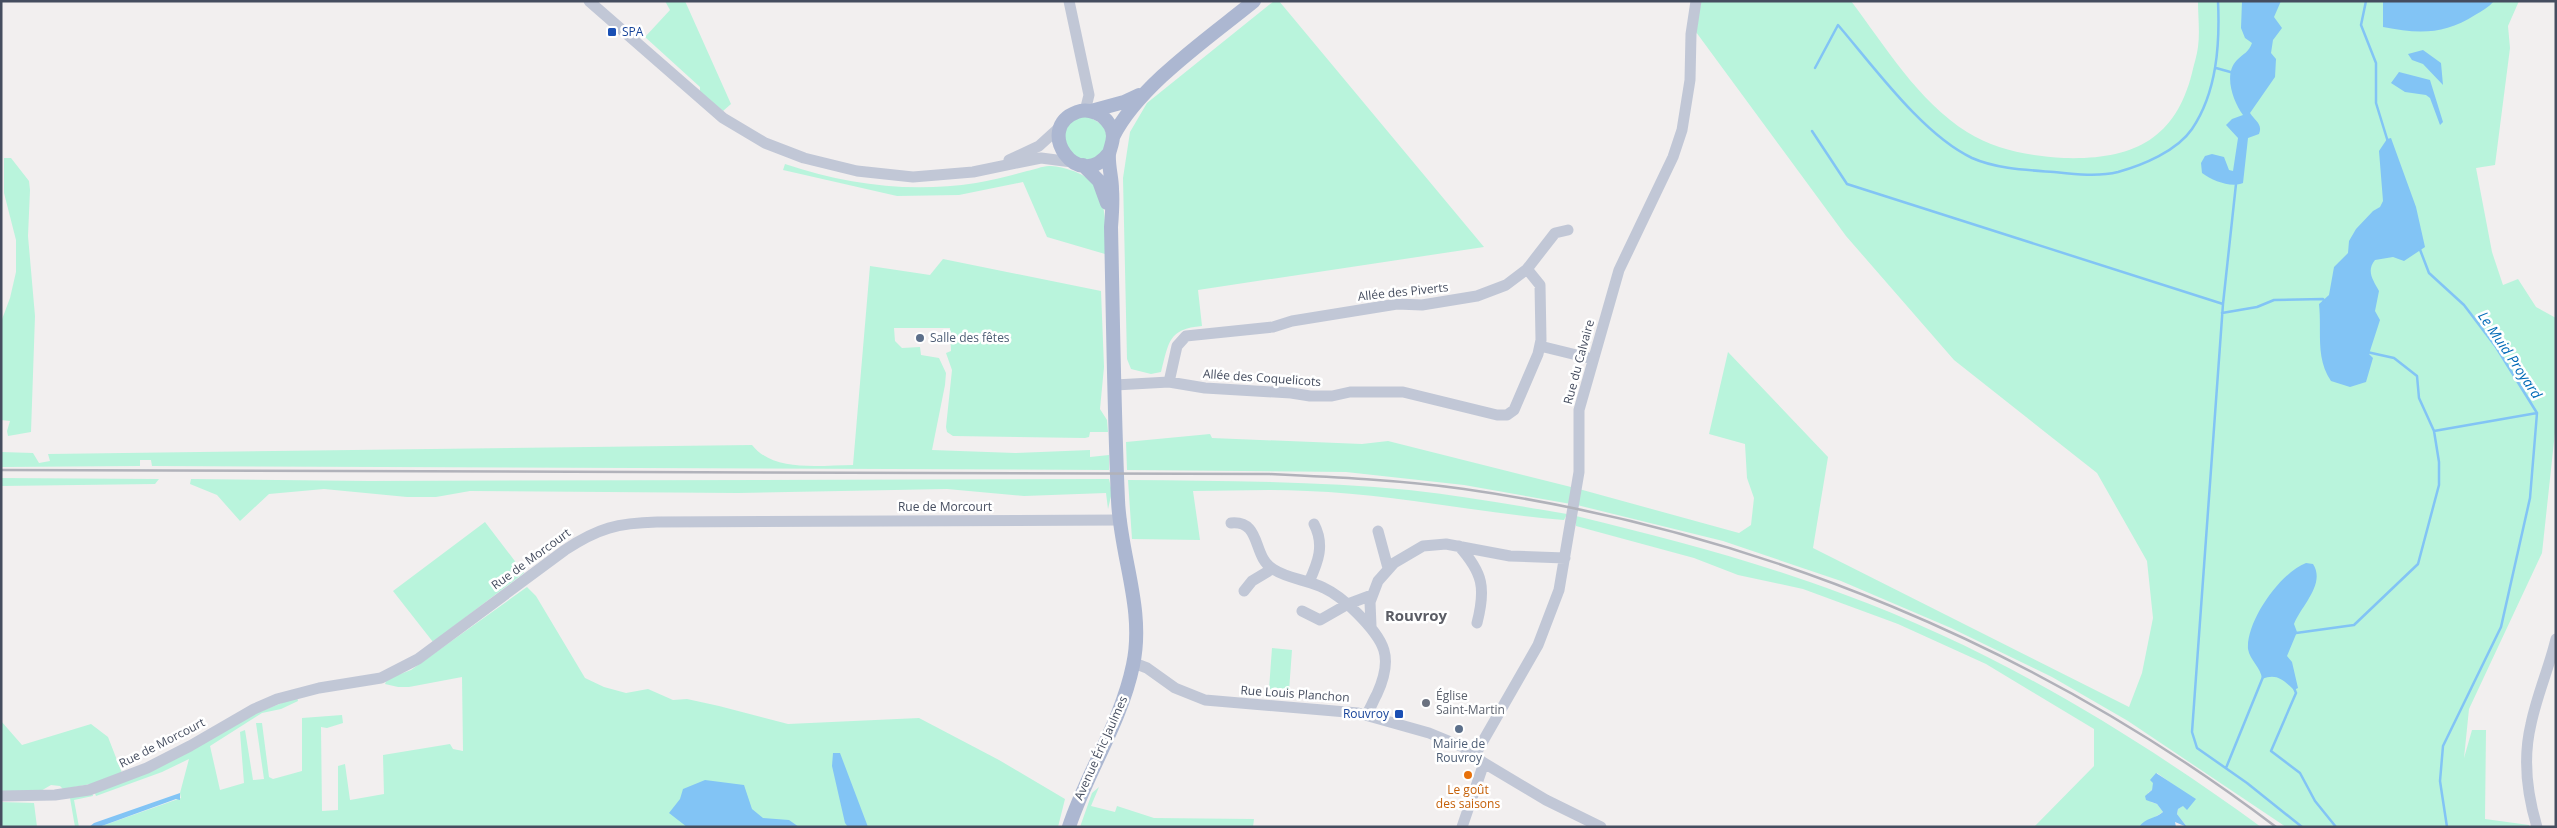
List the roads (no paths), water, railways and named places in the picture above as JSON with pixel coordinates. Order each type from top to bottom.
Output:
[{"type":"main road","points":[[1111,227],[1112,191],[1109,153],[1113,137],[1122,120],[1154,85],[1254,1]]},
{"type":"main road","points":[[1111,227],[1106,194],[1094,173],[1064,154],[1059,144],[1061,126],[1068,117],[1124,102],[1154,85]]},
{"type":"main road","points":[[1088,111],[1107,120],[1113,137]]},
{"type":"main road","points":[[1077,164],[1098,163],[1109,153]]},
{"type":"main road","name":"Avenue Éric Jaulmes","points":[[1069,827],[1076,805],[1116,719],[1134,663],[1135,608],[1121,520],[1118,488],[1111,227]]},
{"type":"street","points":[[589,1],[710,108],[743,131],[804,158],[873,173],[913,176],[973,172],[1041,158],[1077,164]]},
{"type":"street","points":[[1069,1],[1089,94],[1088,111]]},
{"type":"street","name":"Rue du Calvaire","points":[[1475,755],[1538,644],[1554,604],[1565,558],[1579,472],[1579,410],[1619,270],[1673,157],[1682,130],[1690,80],[1691,34],[1696,1]]},
{"type":"street","points":[[973,172],[1020,156],[1044,142],[1061,126]]},
{"type":"street","name":"Allée des Piverts","points":[[1169,382],[1177,346],[1186,336],[1273,327],[1292,321],[1397,304],[1422,305],[1476,296],[1506,285],[1527,269],[1555,234],[1568,230]]},
{"type":"street","points":[[1527,269],[1540,285],[1540,346],[1593,359]]},
{"type":"street","name":"Allée des Coquelicots","points":[[1115,385],[1169,382],[1205,388],[1291,393],[1304,396],[1332,396],[1350,392],[1403,392],[1502,416],[1514,410],[1540,346]]},
{"type":"street","name":"Rue de Morcourt","points":[[1,796],[55,795],[88,790],[147,768],[254,709],[276,699],[319,688],[365,682],[389,674],[424,655],[581,540],[607,527],[657,522],[1121,520]]},
{"type":"street","points":[[1230,523],[1244,524],[1251,530],[1261,554],[1272,569],[1333,593],[1348,604],[1371,626]]},
{"type":"street","points":[[1309,582],[1320,550],[1320,539],[1314,524]]},
{"type":"street","points":[[1378,531],[1388,568]]},
{"type":"street","points":[[1366,714],[1384,680],[1386,667],[1384,653],[1371,626],[1369,609],[1378,581],[1388,568],[1401,558],[1423,546],[1440,543],[1510,556],[1565,558]]},
{"type":"street","points":[[1459,546],[1471,560],[1481,580],[1483,598],[1477,623]]},
{"type":"street","points":[[1244,592],[1252,581],[1272,569]]},
{"type":"street","points":[[1302,611],[1320,620],[1348,604],[1372,595]]},
{"type":"street","points":[[2537,827],[2529,793],[2528,745],[2535,707],[2556,639]]},
{"type":"street","name":"Rue Louis Planchon","points":[[1134,663],[1147,668],[1175,688],[1205,700],[1366,714],[1440,737],[1463,746],[1484,763],[1546,800],[1601,827]]},
{"type":"street","points":[[1462,827],[1484,763]]},
{"type":"water","points":[[2242,1],[2281,1],[2274,17],[2282,28],[2273,40],[2271,53],[2276,59],[2275,77],[2250,113],[2259,125],[2260,131],[2259,134],[2248,138],[2243,183],[2233,185],[2211,179],[2202,173],[2201,163],[2205,156],[2212,154],[2224,157],[2229,170],[2233,171],[2238,138],[2226,125],[2232,119],[2243,115],[2231,88],[2231,73],[2237,60],[2248,51],[2252,43],[2245,38],[2241,28]]},
{"type":"water","points":[[2383,1],[2494,1],[2464,22],[2441,29],[2419,32],[2383,27]]},
{"type":"water","points":[[2423,50],[2441,63],[2443,85],[2423,64],[2412,60],[2408,54]]},
{"type":"water","points":[[2399,72],[2430,80],[2443,122],[2440,125],[2430,98],[2426,95],[2405,92],[2391,83]]},
{"type":"water","points":[[2391,138],[2416,207],[2425,247],[2404,261],[2393,257],[2375,260],[2372,264],[2371,276],[2379,291],[2375,311],[2380,320],[2369,354],[2373,358],[2366,382],[2350,387],[2331,381],[2326,372],[2320,344],[2319,304],[2329,295],[2334,267],[2348,253],[2349,241],[2356,229],[2373,211],[2380,207],[2383,201],[2379,151],[2387,139]]},
{"type":"water","points":[[2306,563],[2313,564],[2316,579],[2315,587],[2294,624],[2297,632],[2287,656],[2292,662],[2298,688],[2294,690],[2280,678],[2267,677],[2262,679],[2260,671],[2249,653],[2249,638],[2259,612],[2276,587],[2296,568]]},
{"type":"water","points":[[833,753],[840,753],[868,827],[848,827],[845,823],[832,766]]},
{"type":"water","points":[[2156,773],[2196,799],[2187,810],[2183,806],[2178,809],[2177,814],[2187,827],[2175,822],[2176,827],[2139,827],[2145,821],[2163,812],[2157,804],[2146,800],[2145,796],[2152,790],[2153,783],[2150,780]]},
{"type":"water","points":[[705,780],[744,785],[752,809],[763,818],[789,820],[799,827],[687,827],[669,813],[680,799],[683,789]]},
{"type":"water","points":[[180,793],[180,800],[176,799],[99,827],[89,827],[94,823]]},
{"type":"waterway","points":[[1815,68],[1838,25],[1900,99],[1918,117],[1935,133],[1972,158],[1992,165],[2023,170],[2086,175],[2110,174],[2159,156],[2178,144],[2192,129],[2200,115],[2212,84],[2217,51],[2218,1]]},
{"type":"waterway","name":"Le Muid Proyard","points":[[2366,1],[2361,25],[2376,63],[2376,103],[2388,142]]},
{"type":"waterway","points":[[2216,68],[2234,73]]},
{"type":"waterway","points":[[1812,131],[1847,184],[2223,304]]},
{"type":"waterway","points":[[2236,184],[2223,304],[2192,732],[2197,748],[2247,783],[2302,827]]},
{"type":"waterway","name":"Le Muid Proyard","points":[[2419,247],[2429,273],[2464,305],[2496,347],[2537,413],[2530,498],[2501,627],[2443,746],[2440,781],[2447,827]]},
{"type":"waterway","points":[[2222,313],[2257,307],[2274,300],[2323,299],[2325,302]]},
{"type":"waterway","points":[[2296,633],[2354,625],[2418,564],[2439,485],[2439,462],[2434,431],[2419,398],[2417,376],[2394,358],[2367,352]]},
{"type":"waterway","points":[[2434,431],[2537,413]]},
{"type":"waterway","points":[[2226,768],[2263,677]]},
{"type":"waterway","points":[[2294,688],[2296,693],[2271,751],[2300,773],[2315,801],[2336,827]]},
{"type":"railway","points":[[1,470],[1268,474],[1391,481],[1464,489],[1574,508],[1682,534],[1788,567],[1891,606],[1992,652],[2090,704],[2185,763],[2276,827]]},
{"type":"place","name":"SPA","points":[[612,32]]},
{"type":"place","name":"Salle des fêtes","points":[[920,338]]},
{"type":"place","name":"Église Saint-Martin","points":[[1426,703]]},
{"type":"place","name":"Rouvroy","points":[[1399,714]]},
{"type":"place","name":"Mairie de Rouvroy","points":[[1459,729]]},
{"type":"place","name":"Le goût des saisons","points":[[1468,775]]},
{"type":"district","name":"Rouvroy","points":[[1416,616]]}]
